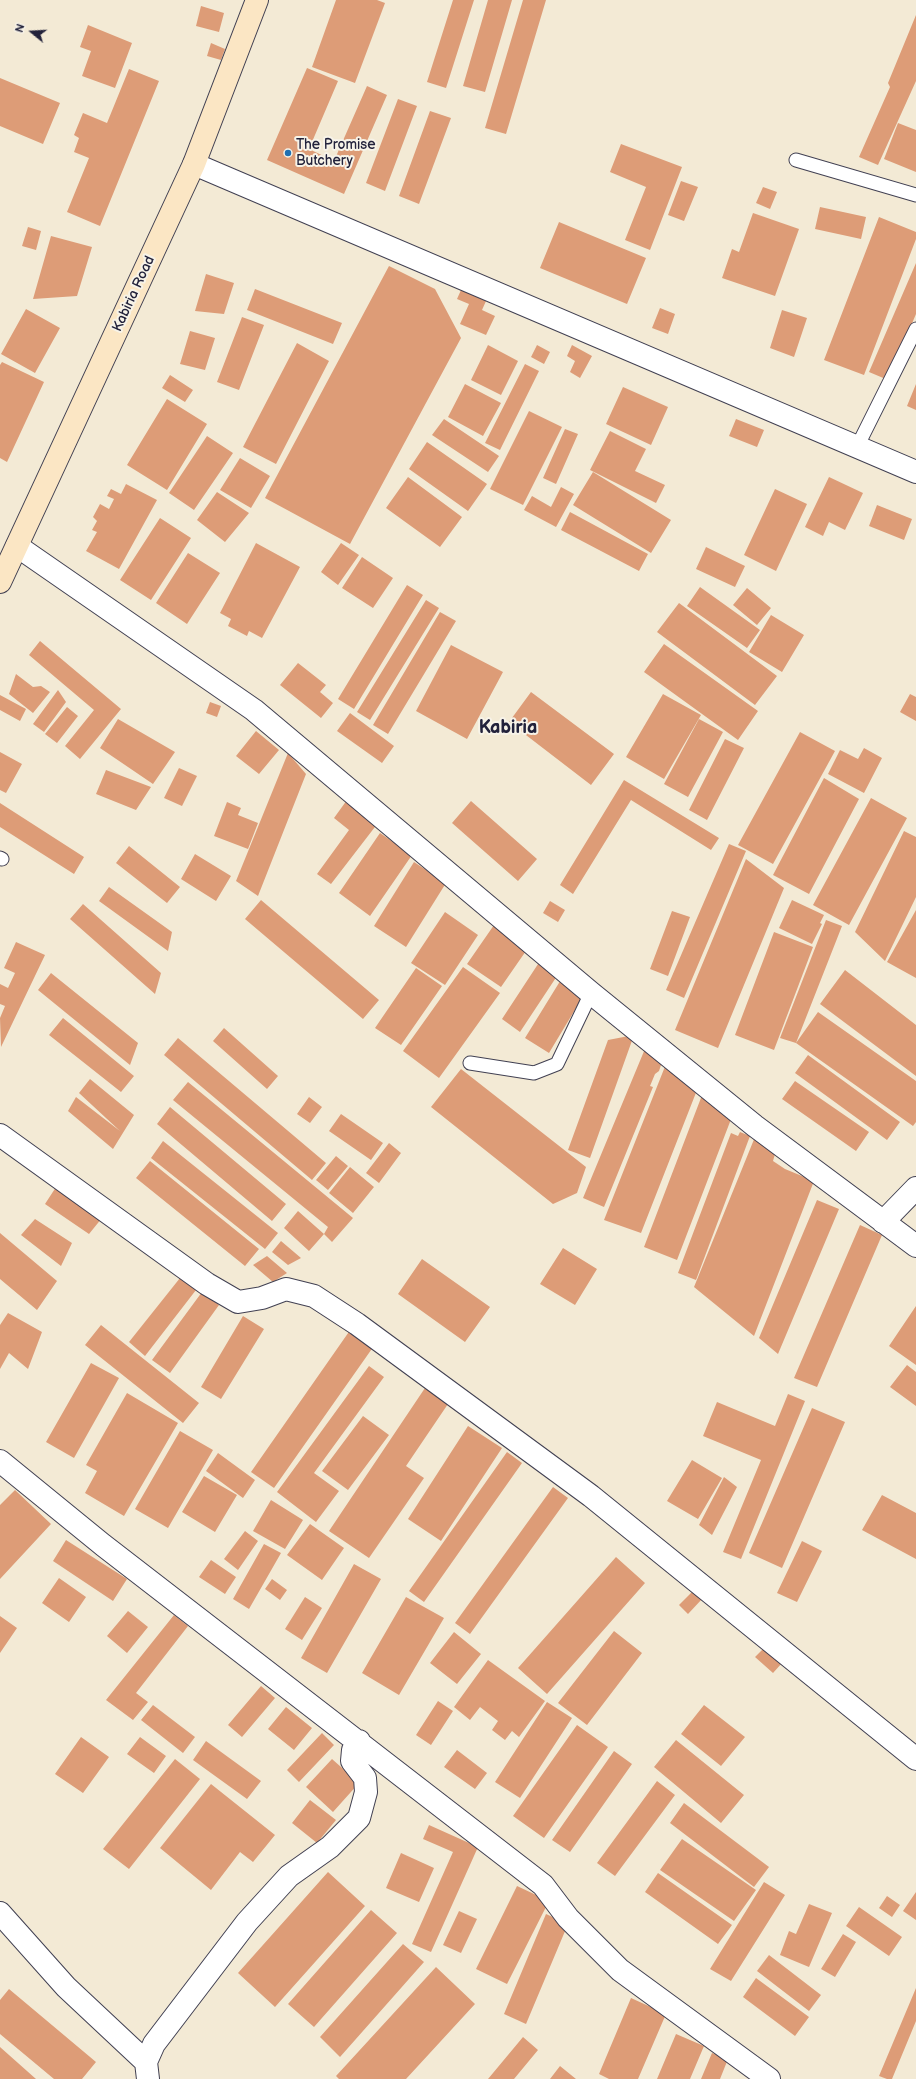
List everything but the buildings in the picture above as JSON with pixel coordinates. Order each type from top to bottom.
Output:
[{"type":"main road","name":"Kabiria Road","points":[[0,582],[194,164],[257,0]]},
{"type":"street","points":[[194,164],[916,472]]},
{"type":"street","points":[[17,546],[254,710],[524,935],[590,993],[755,1126],[916,1246]]},
{"type":"street","points":[[0,1135],[207,1284],[238,1302],[262,1298],[286,1289],[314,1296],[357,1324],[591,1496],[916,1759]]},
{"type":"street","points":[[883,1222],[916,1188]]},
{"type":"street","points":[[0,1461],[104,1544],[543,1885],[568,1918],[620,1970],[769,2079]]},
{"type":"street","points":[[147,2071],[154,2044],[247,1922],[289,1876],[330,1847],[359,1818],[366,1792],[365,1778],[352,1761],[352,1750],[359,1741]]},
{"type":"street","points":[[0,1913],[66,1987],[147,2071]]},
{"type":"lane","points":[[796,160],[916,195]]},
{"type":"lane","points":[[857,447],[916,329]]},
{"type":"lane","points":[[470,1063],[534,1073],[557,1064],[590,993]]},
{"type":"place","name":"The Promise Butchery","points":[[288,153]]},
{"type":"district","name":"Kabiria","points":[[508,728]]}]
